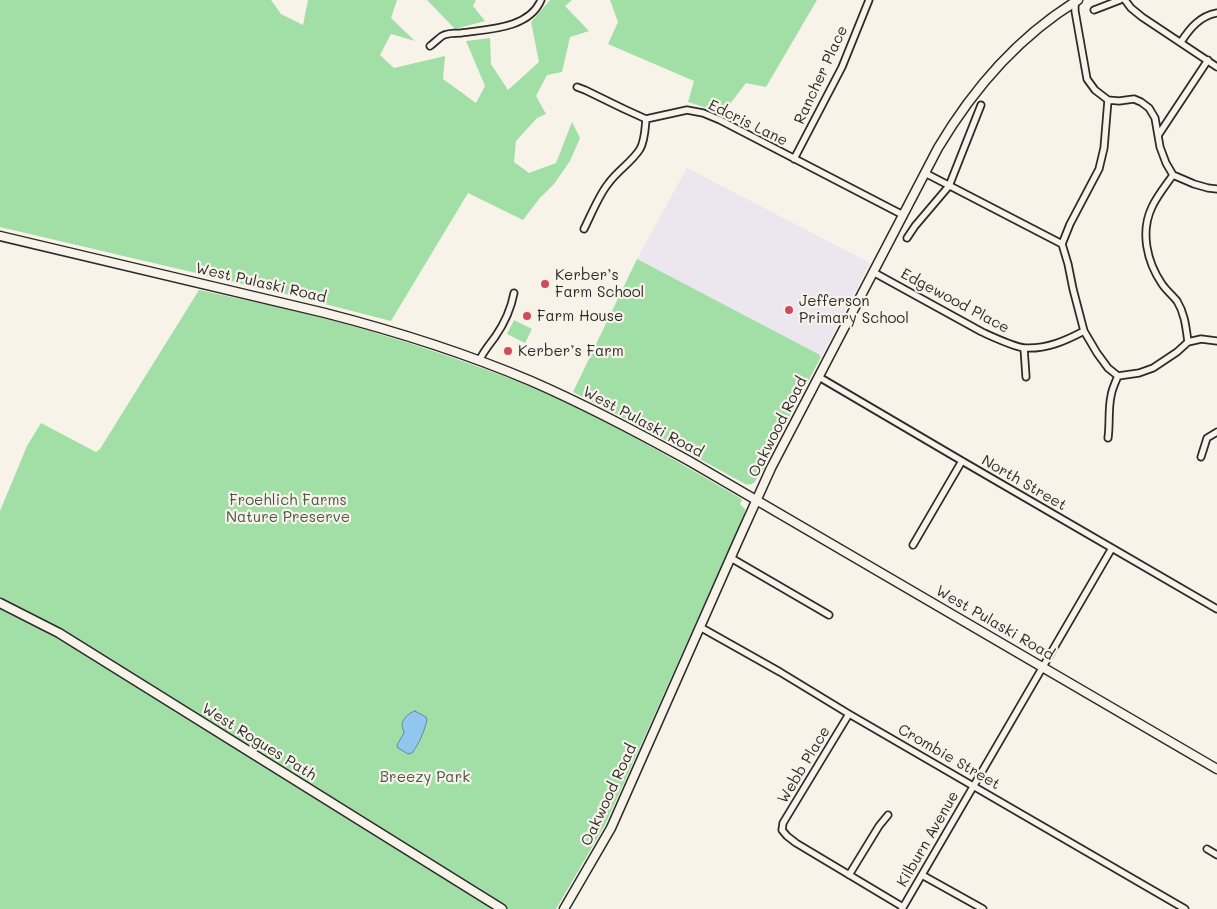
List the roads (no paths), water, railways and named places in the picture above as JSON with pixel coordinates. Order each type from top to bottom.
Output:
[{"type":"main road","name":"Oakwood Road","points":[[564,909],[611,828],[771,468],[953,122],[971,97],[1016,47],[1076,0]]},
{"type":"main road","name":"West Pulaski Road","points":[[0,236],[325,313],[416,339],[479,361],[556,392],[625,426],[756,500],[1217,769]]},
{"type":"main road","name":"West Rogues Path","points":[[0,603],[59,633],[502,909]]},
{"type":"street","points":[[430,46],[443,35],[501,27],[516,23],[529,16],[538,8],[541,0]]},
{"type":"street","name":"Rancher Place","points":[[794,159],[842,67],[868,0]]},
{"type":"street","points":[[1076,0],[1074,12],[1086,79],[1095,90],[1108,100],[1134,99],[1149,108],[1159,134],[1160,147],[1173,175],[1194,184],[1217,189]]},
{"type":"street","points":[[1094,10],[1120,0]]},
{"type":"street","points":[[1125,0],[1136,13],[1217,66]]},
{"type":"street","points":[[1181,42],[1198,21],[1217,13]]},
{"type":"street","points":[[1159,134],[1208,60]]},
{"type":"street","points":[[577,87],[646,119],[644,137],[640,148],[633,158],[607,184],[584,229]]},
{"type":"street","points":[[1108,100],[1104,148],[1098,169],[1062,244],[1084,331],[1108,368],[1118,376],[1140,373],[1153,368],[1188,342],[1201,339],[1217,340]]},
{"type":"street","points":[[907,238],[948,186],[981,105]]},
{"type":"street","name":"Edcris Lane","points":[[646,119],[687,110],[703,113],[903,215]]},
{"type":"street","points":[[925,173],[1062,244]]},
{"type":"street","points":[[1173,175],[1151,208],[1145,228],[1146,250],[1162,284],[1178,303],[1185,318],[1188,342]]},
{"type":"street","name":"Edgewood Place","points":[[873,272],[982,332],[1024,348],[1051,346],[1084,331]]},
{"type":"street","points":[[479,361],[496,336],[508,313],[512,305],[514,293]]},
{"type":"street","points":[[1024,348],[1026,377]]},
{"type":"street","points":[[1108,438],[1111,394],[1118,376]]},
{"type":"street","name":"North Street","points":[[819,377],[1217,609]]},
{"type":"street","points":[[1201,457],[1207,438],[1217,432]]},
{"type":"street","points":[[913,544],[962,461]]},
{"type":"street","name":"Kilburn Avenue","points":[[902,908],[1112,548]]},
{"type":"street","points":[[731,558],[829,615]]},
{"type":"street","name":"Crombie Street","points":[[700,627],[1185,909]]},
{"type":"street","name":"Webb Place","points":[[849,875],[787,836],[782,830],[783,823],[850,714]]},
{"type":"street","points":[[888,815],[879,826],[849,875],[902,908]]},
{"type":"street","points":[[1207,849],[1217,855]]},
{"type":"street","points":[[922,875],[983,909]]},
{"type":"water","points":[[415,711],[426,717],[427,720],[417,746],[412,753],[408,754],[398,748],[397,745],[404,733],[403,720]]},
{"type":"place","name":"Kerber’s Farm School","points":[[545,284]]},
{"type":"place","name":"Jefferson Primary School","points":[[789,310]]},
{"type":"place","name":"Farm House","points":[[527,316]]},
{"type":"place","name":"Kerber’s Farm","points":[[508,351]]},
{"type":"park label","name":"Froehlich Farms Nature Preserve","points":[[288,508]]},
{"type":"park label","name":"Breezy Park","points":[[425,777]]}]
